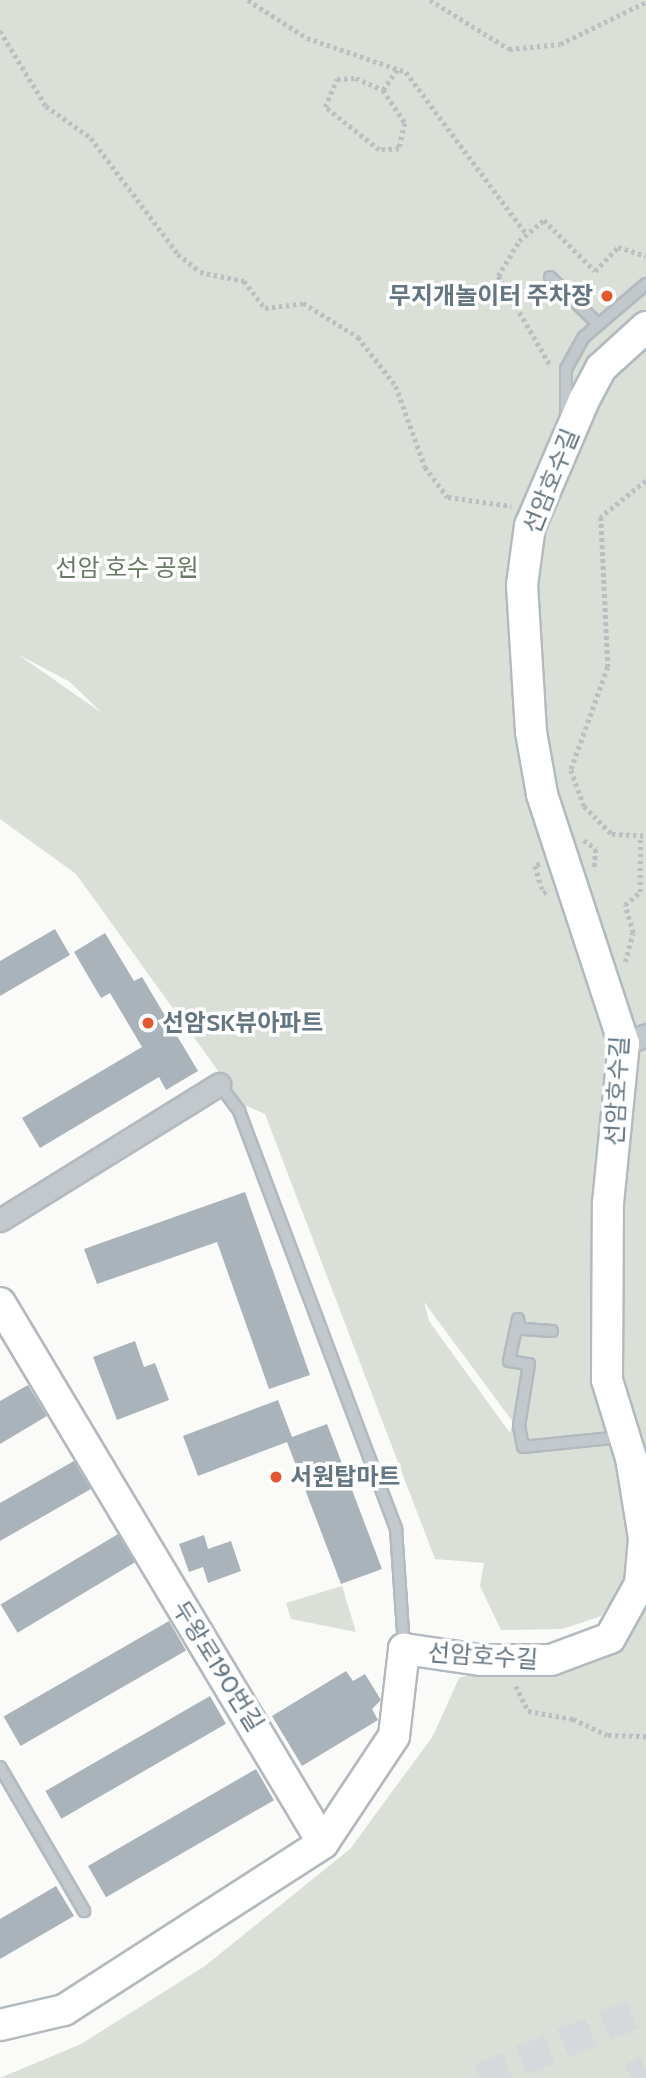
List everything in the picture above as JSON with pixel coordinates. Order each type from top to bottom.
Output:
[{"type":"street","name":"선암호수길","points":[[404,1649],[523,1661],[573,1656],[610,1638],[640,1584],[641,1502],[607,1380],[608,1203],[635,1039],[542,794],[531,732],[523,561],[540,503],[601,368],[646,327]]},
{"type":"street","points":[[0,1220],[219,1084]]},
{"type":"street","name":"두왕로190번길","points":[[0,1303],[323,1843]]},
{"type":"street","points":[[0,2025],[64,2010],[323,1843],[394,1736],[404,1649]]},
{"type":"lane","points":[[550,277],[598,324]]},
{"type":"lane","points":[[566,441],[566,369],[598,324],[646,284]]},
{"type":"lane","points":[[219,1084],[239,1111],[396,1529],[404,1649]]},
{"type":"lane","points":[[552,1331],[520,1329],[518,1319],[509,1361],[529,1364],[519,1426],[523,1447],[623,1437]]},
{"type":"lane","points":[[0,1767],[84,1911]]},
{"type":"path","points":[[248,0],[307,38],[398,68],[441,114],[527,234]]},
{"type":"path","points":[[430,0],[479,34],[522,50],[581,36],[646,2]]},
{"type":"path","points":[[0,32],[46,106],[91,138],[178,254],[200,272],[244,281],[265,308],[303,303],[323,313],[374,353],[396,386],[425,467],[448,497],[505,506],[540,503]]},
{"type":"path","points":[[383,90],[398,68]]},
{"type":"path","points":[[356,78],[383,90],[405,122],[399,149],[379,150],[325,107],[337,79],[356,78]]},
{"type":"path","points":[[550,372],[540,340],[498,275],[527,234],[544,220],[595,271],[618,247],[646,256]]},
{"type":"path","points":[[646,481],[601,517],[608,667],[571,771],[584,806],[612,834],[640,839],[646,836]]},
{"type":"path","points":[[625,969],[633,933],[625,905],[640,892],[640,839]]},
{"type":"path","points":[[523,1661],[516,1685],[528,1711],[573,1719],[608,1735],[646,1736]]},
{"type":"green space","name":"선암 호수 공원","points":[[0,0],[646,0],[646,1550],[601,1616],[562,1629],[501,1630],[480,1586],[484,1563],[435,1559],[265,1114],[242,1104],[76,874],[0,819]],"holes":[[[20,656],[70,682],[102,713]],[[424,1302],[513,1422],[510,1433],[429,1321]]]},
{"type":"green space","points":[[342,1586],[356,1632],[291,1619],[286,1603]]},
{"type":"green space","points":[[646,1600],[646,2078],[0,2078],[81,2044],[205,1966],[350,1849],[433,1736],[459,1678],[492,1667],[538,1672],[579,1666],[605,1654]]},
{"type":"building","points":[[55,929],[70,955],[0,996],[0,961]]},
{"type":"building","name":"선암SK뷰아파트","points":[[105,933],[134,981],[142,977],[198,1071],[166,1090],[159,1077],[40,1148],[22,1118],[142,1047],[110,993],[101,998],[74,952]]},
{"type":"building","points":[[245,1192],[310,1375],[269,1389],[217,1242],[97,1284],[84,1249]]},
{"type":"building","points":[[135,1341],[144,1367],[155,1363],[169,1400],[117,1420],[93,1357]]},
{"type":"building","points":[[28,1385],[47,1416],[0,1444],[0,1401]]},
{"type":"building","points":[[278,1400],[292,1437],[327,1424],[382,1569],[341,1584],[287,1442],[198,1476],[183,1436]]},
{"type":"building","points":[[74,1461],[91,1489],[0,1541],[0,1503]]},
{"type":"building","points":[[118,1534],[135,1562],[18,1633],[1,1605]]},
{"type":"building","points":[[204,1535],[208,1549],[231,1541],[241,1571],[208,1583],[203,1567],[189,1572],[179,1544]]},
{"type":"building","points":[[169,1621],[186,1650],[21,1746],[4,1716]]},
{"type":"building","points":[[346,1671],[353,1681],[365,1674],[381,1700],[372,1709],[378,1720],[302,1766],[272,1716]]},
{"type":"building","points":[[210,1696],[226,1724],[61,1819],[45,1791]]},
{"type":"building","points":[[256,1769],[274,1800],[106,1897],[88,1866]]},
{"type":"building","points":[[56,1886],[74,1916],[0,1959],[0,1919]]},
{"type":"tunnel","points":[[480,2078],[646,2009]]},
{"type":"tunnel","points":[[631,2078],[646,2071]]},
{"type":"place","name":"무지개놀이터 주차장","points":[[607,296]]},
{"type":"place","name":"선암SK뷰아파트","points":[[148,1023]]},
{"type":"place","name":"서원탑마트","points":[[276,1477]]}]
